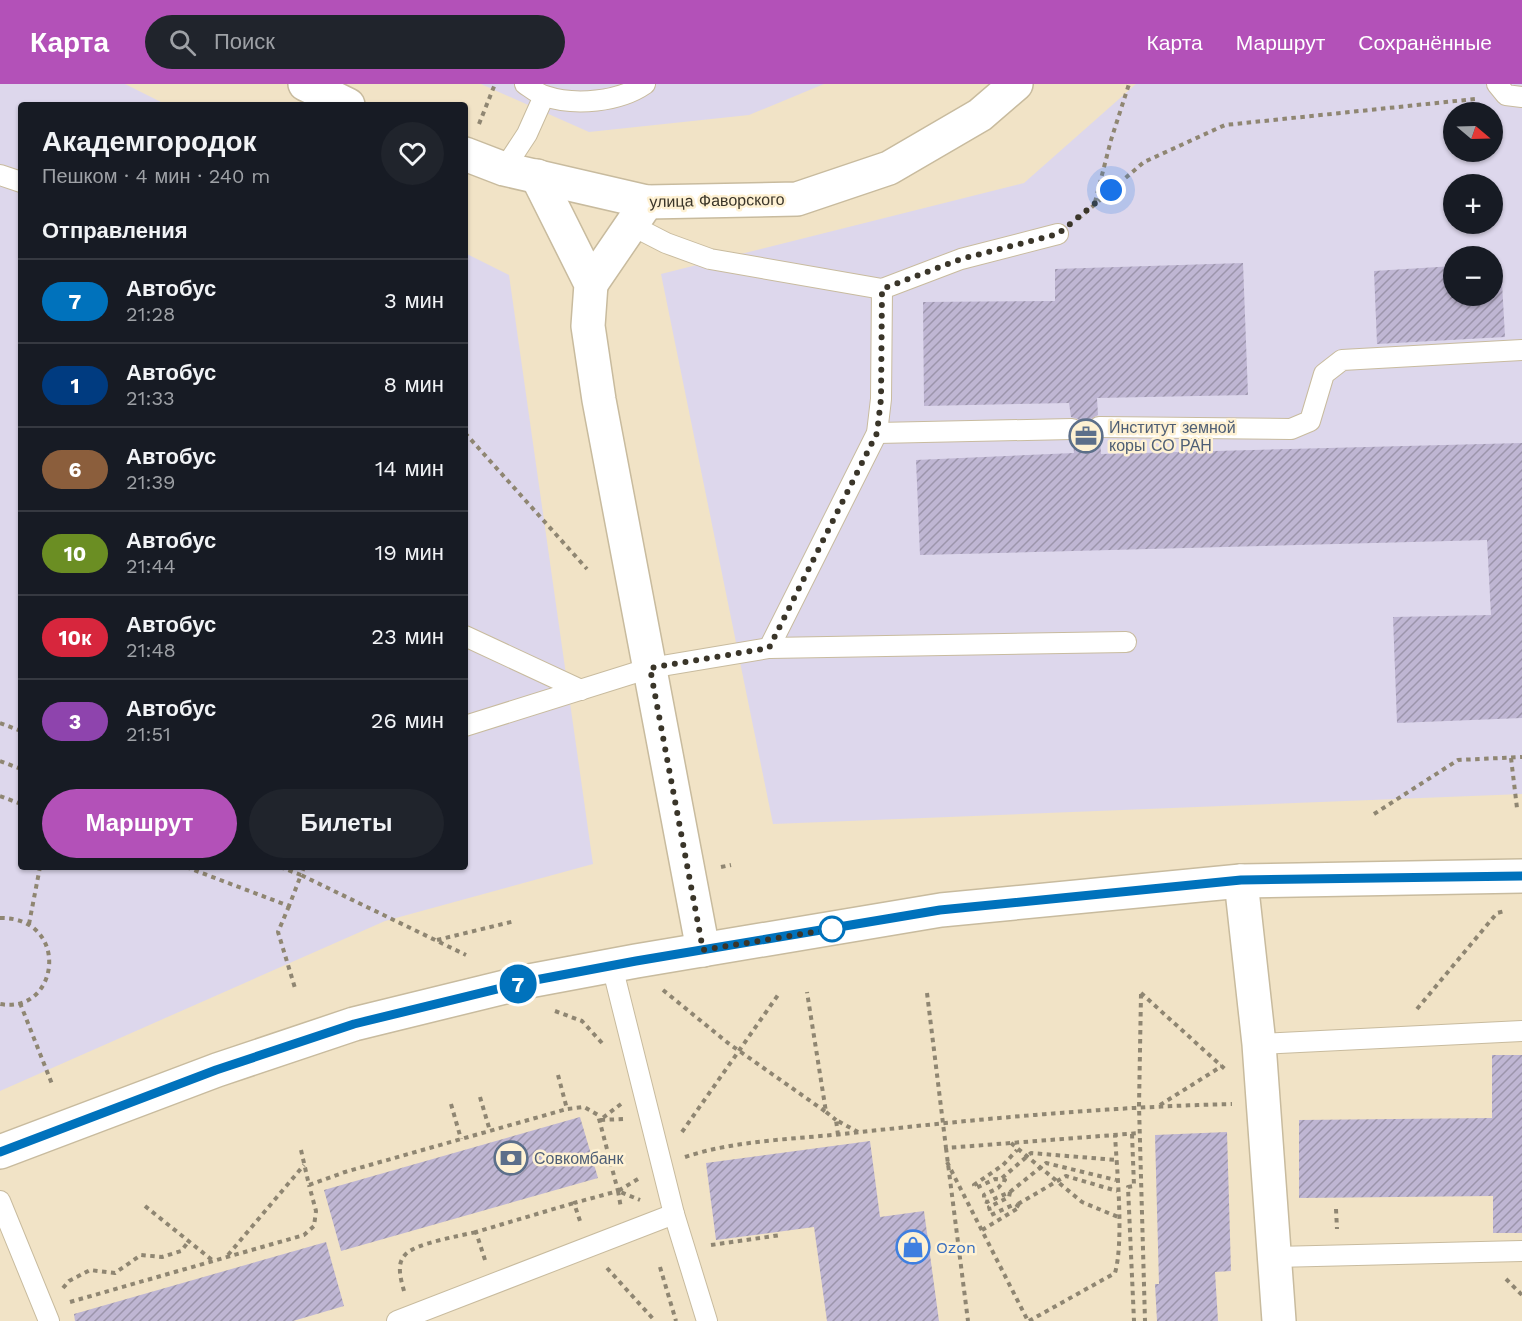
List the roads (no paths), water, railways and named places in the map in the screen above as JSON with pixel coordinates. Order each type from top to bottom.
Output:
[{"type":"street","points":[[305,84],[342,102]]},
{"type":"street","name":"улица Фаворского","points":[[470,143],[504,169],[537,176],[639,214],[797,199],[888,168],[980,115],[1016,84]]},
{"type":"street","points":[[537,176],[591,284]]},
{"type":"street","points":[[639,214],[591,284],[588,326],[599,400],[703,950]]},
{"type":"street","points":[[0,1152],[216,1070],[354,1024],[530,981],[612,966],[940,910],[1241,880],[1522,876]]},
{"type":"street","points":[[1241,880],[1258,1044],[1279,1321]]},
{"type":"lane","points":[[525,84],[544,96],[582,102],[632,93],[645,84]]},
{"type":"lane","points":[[504,169],[527,134],[544,96]]},
{"type":"lane","points":[[0,175],[18,181]]},
{"type":"lane","points":[[639,214],[666,243],[710,259],[882,289],[961,259],[1058,234]]},
{"type":"lane","points":[[769,648],[877,433],[881,399],[882,289]]},
{"type":"lane","points":[[1100,427],[1291,429],[1310,421],[1324,374],[1342,360],[1522,350]]},
{"type":"lane","points":[[877,433],[1072,429]]},
{"type":"lane","points":[[468,637],[581,690]]},
{"type":"lane","points":[[468,725],[650,668],[769,648],[1126,642]]},
{"type":"lane","points":[[612,966],[674,1214],[707,1321]]},
{"type":"lane","points":[[1258,1044],[1522,1031]]},
{"type":"lane","points":[[0,1201],[47,1316]]},
{"type":"lane","points":[[404,1318],[674,1214]]},
{"type":"lane","points":[[1275,1257],[1522,1251]]},
{"type":"place","name":"Институт земной коры СО РАН","points":[[1086,436]]},
{"type":"place","name":"Совкомбанк","points":[[511,1158]]},
{"type":"place","name":"Ozon","points":[[913,1247]]}]
